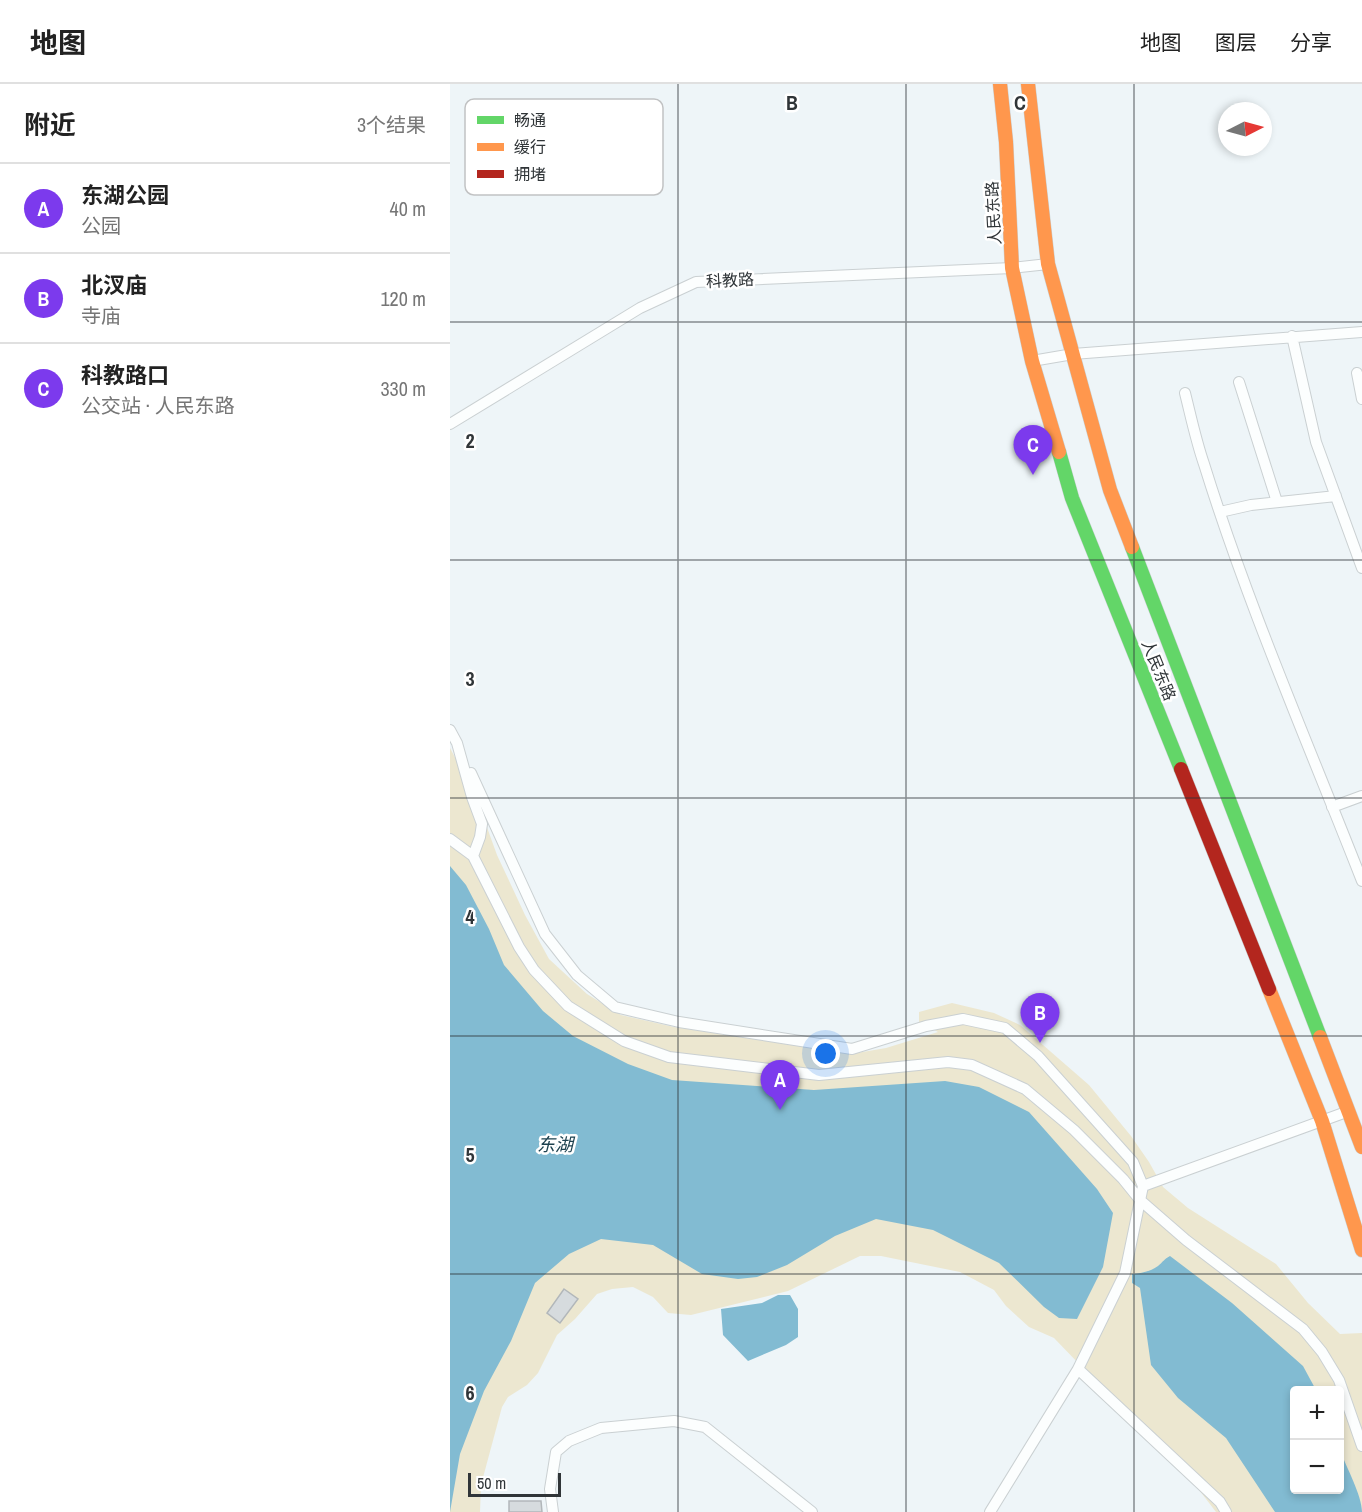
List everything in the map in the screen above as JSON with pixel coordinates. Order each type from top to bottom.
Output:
[{"type":"main road","name":"人民东路","points":[[1000,84],[1006,142],[1012,268],[1032,361],[1072,498],[1322,1121],[1354,1232],[1362,1251]]},
{"type":"main road","name":"人民东路","points":[[1028,84],[1048,264],[1110,490],[1362,1147]]},
{"type":"street","name":"科教路","points":[[450,424],[640,308],[696,282],[1012,268],[1048,264]]},
{"type":"street","points":[[1032,361],[1073,354],[1362,332]]},
{"type":"street","points":[[1292,336],[1316,442],[1359,551],[1362,568]]},
{"type":"street","points":[[1357,373],[1362,399]]},
{"type":"street","points":[[1239,382],[1277,502]]},
{"type":"street","points":[[1185,393],[1203,463],[1220,512],[1297,719],[1362,881]]},
{"type":"street","points":[[1220,512],[1251,505],[1336,496]]},
{"type":"street","points":[[450,730],[544,934],[577,975],[615,1007],[679,1022],[852,1048],[926,1026],[963,1019],[1005,1028],[1038,1056],[1134,1161],[1143,1186],[1125,1273],[1078,1369],[990,1512]]},
{"type":"street","points":[[457,743],[482,824],[480,837],[472,856]]},
{"type":"street","points":[[1332,807],[1362,796]]},
{"type":"street","points":[[450,839],[472,856],[519,947],[534,970],[568,1006],[624,1041],[669,1057],[819,1075],[948,1062],[972,1065],[1025,1089],[1074,1130],[1123,1179],[1140,1200],[1232,1276],[1303,1329],[1323,1352],[1339,1380],[1362,1446]]},
{"type":"street","points":[[1143,1186],[1349,1111]]},
{"type":"street","points":[[1078,1369],[1220,1502],[1226,1512]]},
{"type":"street","points":[[553,1512],[550,1489],[556,1452],[569,1441],[601,1428],[674,1421],[705,1427],[812,1512]]},
{"type":"shaded area","points":[[450,748],[476,797],[497,855],[525,915],[549,959],[587,994],[621,1015],[674,1027],[851,1054],[886,1048],[938,1032],[919,1022],[919,1012],[952,1003],[994,1013],[1020,1025],[1089,1085],[1131,1136],[1163,1187],[1188,1208],[1276,1264],[1308,1303],[1340,1334],[1362,1333],[1362,1512],[1216,1512],[1193,1482],[1054,1338],[1029,1327],[1006,1306],[994,1290],[960,1272],[881,1256],[860,1256],[788,1291],[691,1315],[668,1313],[653,1297],[633,1287],[612,1289],[597,1294],[557,1335],[538,1373],[527,1385],[508,1397],[502,1407],[481,1485],[480,1512],[450,1512]]},
{"type":"water","name":"东湖","points":[[450,866],[466,885],[489,929],[504,965],[543,1011],[573,1036],[628,1064],[672,1080],[814,1090],[945,1081],[979,1087],[1029,1112],[1097,1189],[1113,1213],[1103,1267],[1077,1319],[1059,1318],[1044,1307],[999,1263],[933,1230],[876,1219],[835,1236],[787,1265],[757,1277],[738,1279],[702,1274],[653,1245],[601,1239],[569,1254],[535,1283],[511,1341],[484,1391],[460,1454],[450,1512]]},
{"type":"water","points":[[1170,1256],[1232,1303],[1303,1366],[1314,1386],[1290,1386],[1290,1494],[1344,1494],[1344,1459],[1357,1489],[1362,1512],[1275,1512],[1226,1438],[1178,1398],[1151,1365],[1140,1288],[1132,1283],[1132,1274],[1152,1270]]},
{"type":"water","points":[[778,1295],[790,1295],[798,1309],[798,1337],[786,1345],[748,1361],[723,1335],[721,1309],[762,1303]]},
{"type":"building","points":[[564,1289],[578,1299],[560,1323],[547,1313]]},
{"type":"building","points":[[509,1501],[541,1501],[542,1512],[509,1512]]},
{"type":"traffic: fast","points":[[1059,452],[1072,498],[1181,769]]},
{"type":"traffic: fast","points":[[1132,547],[1320,1037]]},
{"type":"traffic: slow","points":[[1000,84],[1006,142],[1012,268],[1032,361],[1059,452]]},
{"type":"traffic: slow","points":[[1028,84],[1048,264],[1110,490],[1132,547]]},
{"type":"traffic: slow","points":[[1269,989],[1322,1121],[1362,1250]]},
{"type":"traffic: slow","points":[[1320,1037],[1362,1147]]},
{"type":"traffic: jam","points":[[1181,769],[1269,989]]},
{"type":"place","name":"科教路口","points":[[1033,475]]},
{"type":"place","name":"北汊庙","points":[[1040,1043]]},
{"type":"place","name":"东湖公园","points":[[780,1110]]}]
